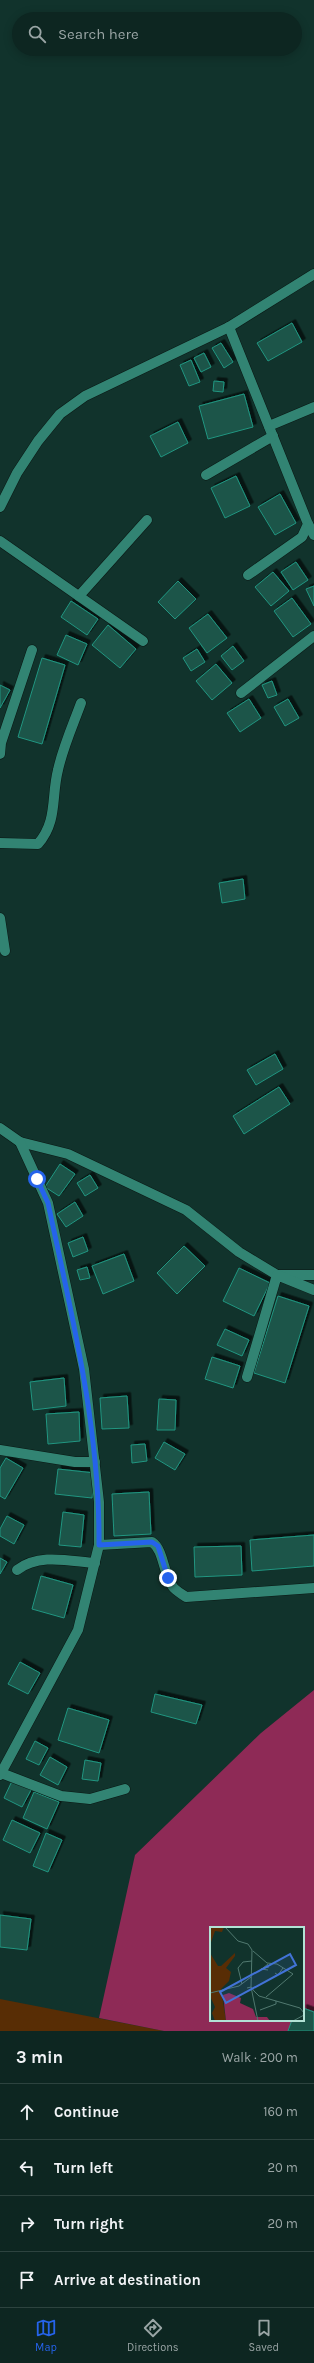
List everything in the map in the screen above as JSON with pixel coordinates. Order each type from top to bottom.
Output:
[{"type":"street","points":[[0,507],[17,473],[60,414],[85,396],[229,327],[314,274]]},
{"type":"street","points":[[229,327],[308,524],[314,535]]},
{"type":"street","points":[[206,475],[271,431],[314,407]]},
{"type":"street","points":[[79,596],[147,520]]},
{"type":"street","points":[[248,574],[302,537],[308,524]]},
{"type":"street","points":[[0,541],[143,641]]},
{"type":"street","points":[[240,693],[314,636]]},
{"type":"street","points":[[0,754],[1,743],[32,650]]},
{"type":"street","points":[[0,843],[38,844],[48,833],[53,814],[57,771],[81,703]]},
{"type":"street","points":[[0,918],[5,951]]},
{"type":"street","points":[[0,1128],[20,1142],[68,1154],[186,1210],[239,1252],[277,1275],[314,1290]]},
{"type":"street","points":[[20,1142],[48,1203],[84,1369],[99,1502],[99,1545],[78,1630],[0,1774],[61,1796],[90,1799],[125,1790]]},
{"type":"street","points":[[277,1275],[314,1275]]},
{"type":"street","points":[[246,1377],[277,1275]]},
{"type":"street","points":[[0,1450],[75,1462],[95,1462]]},
{"type":"street","points":[[99,1545],[152,1542],[158,1546],[168,1578],[174,1588],[186,1597],[314,1588]]},
{"type":"street","points":[[17,1570],[27,1563],[45,1559],[95,1563]]},
{"type":"shaded area","points":[[314,1690],[314,2031],[164,2031],[99,2018],[135,1855],[261,1733]]},
{"type":"shaded area","points":[[0,1999],[164,2031],[0,2031]]},
{"type":"building","points":[[292,323],[302,342],[268,361],[257,343]]},
{"type":"building","points":[[221,343],[233,362],[224,368],[212,348]]},
{"type":"building","points":[[204,353],[211,367],[201,372],[194,358]]},
{"type":"building","points":[[191,360],[200,382],[189,386],[180,365]]},
{"type":"building","points":[[214,381],[224,382],[223,392],[213,391]]},
{"type":"building","points":[[244,394],[253,427],[208,439],[199,406]]},
{"type":"building","points":[[178,422],[188,443],[161,457],[150,436]]},
{"type":"building","points":[[236,476],[250,506],[225,518],[211,488]]},
{"type":"building","points":[[280,494],[296,523],[275,535],[258,507]]},
{"type":"building","points":[[296,562],[308,580],[293,590],[281,572]]},
{"type":"building","points":[[273,572],[289,591],[271,606],[255,587]]},
{"type":"building","points":[[178,581],[196,599],[175,619],[158,602]]},
{"type":"building","points":[[314,586],[314,606],[306,589]]},
{"type":"building","points":[[292,598],[311,624],[293,637],[274,611]]},
{"type":"building","points":[[71,601],[98,619],[87,635],[61,617]]},
{"type":"building","points":[[208,614],[227,638],[207,653],[189,628]]},
{"type":"building","points":[[108,625],[136,649],[120,668],[92,645]]},
{"type":"building","points":[[66,635],[87,644],[78,665],[57,655]]},
{"type":"building","points":[[233,646],[244,661],[232,670],[221,656]]},
{"type":"building","points":[[197,649],[205,662],[191,671],[183,658]]},
{"type":"building","points":[[42,658],[65,665],[42,744],[18,737]]},
{"type":"building","points":[[216,664],[232,683],[212,700],[196,681]]},
{"type":"building","points":[[272,681],[277,695],[268,698],[262,685]]},
{"type":"building","points":[[0,685],[10,690],[0,708]]},
{"type":"building","points":[[249,699],[261,718],[240,732],[227,713]]},
{"type":"building","points":[[288,699],[299,718],[285,726],[274,707]]},
{"type":"building","points":[[243,879],[245,899],[222,903],[219,883]]},
{"type":"building","points":[[275,1054],[283,1069],[256,1085],[247,1070]]},
{"type":"building","points":[[279,1087],[290,1104],[244,1134],[233,1116]]},
{"type":"building","points":[[60,1164],[75,1174],[59,1196],[45,1187]]},
{"type":"building","points":[[90,1175],[98,1188],[85,1196],[77,1183]]},
{"type":"building","points":[[75,1202],[83,1216],[66,1227],[57,1214]]},
{"type":"building","points":[[83,1237],[88,1251],[73,1257],[68,1243]]},
{"type":"building","points":[[184,1246],[205,1266],[177,1294],[157,1273]]},
{"type":"building","points":[[124,1254],[134,1281],[103,1294],[92,1266]]},
{"type":"building","points":[[87,1267],[90,1278],[80,1280],[77,1270]]},
{"type":"building","points":[[239,1268],[270,1283],[254,1316],[223,1301]]},
{"type":"building","points":[[278,1296],[309,1306],[285,1383],[254,1373]]},
{"type":"building","points":[[225,1329],[249,1340],[242,1356],[217,1345]]},
{"type":"building","points":[[212,1357],[240,1366],[233,1388],[205,1379]]},
{"type":"building","points":[[64,1378],[66,1406],[33,1410],[30,1382]]},
{"type":"building","points":[[127,1396],[129,1428],[102,1429],[100,1398]]},
{"type":"building","points":[[159,1399],[176,1400],[175,1430],[157,1430]]},
{"type":"building","points":[[79,1412],[80,1441],[48,1444],[46,1414]]},
{"type":"building","points":[[164,1442],[185,1454],[175,1470],[155,1458]]},
{"type":"building","points":[[145,1444],[147,1461],[132,1463],[131,1445]]},
{"type":"building","points":[[6,1458],[23,1468],[5,1499],[0,1496],[0,1468]]},
{"type":"building","points":[[58,1469],[95,1473],[92,1498],[55,1494]]},
{"type":"building","points":[[149,1492],[151,1534],[114,1536],[112,1494]]},
{"type":"building","points":[[63,1512],[84,1515],[81,1547],[59,1545]]},
{"type":"building","points":[[7,1516],[24,1525],[14,1544],[0,1536],[0,1529]]},
{"type":"building","points":[[314,1535],[314,1566],[252,1571],[250,1540]]},
{"type":"building","points":[[241,1546],[242,1575],[195,1577],[194,1547]]},
{"type":"building","points":[[0,1558],[7,1562],[0,1574]]},
{"type":"building","points":[[41,1576],[73,1585],[64,1618],[32,1609]]},
{"type":"building","points":[[20,1662],[40,1673],[28,1694],[8,1684]]},
{"type":"building","points":[[155,1694],[202,1705],[196,1724],[151,1712]]},
{"type":"building","points":[[68,1708],[109,1720],[99,1753],[58,1740]]},
{"type":"building","points":[[35,1741],[48,1748],[39,1765],[26,1759]]},
{"type":"building","points":[[50,1757],[67,1767],[58,1785],[40,1775]]},
{"type":"building","points":[[85,1760],[101,1763],[98,1781],[82,1779]]},
{"type":"building","points":[[12,1781],[31,1790],[22,1807],[4,1798]]},
{"type":"building","points":[[34,1792],[59,1802],[47,1829],[23,1818]]},
{"type":"building","points":[[12,1820],[40,1833],[30,1853],[3,1840]]},
{"type":"building","points":[[46,1833],[62,1840],[48,1872],[33,1866]]},
{"type":"building","points":[[0,1915],[31,1919],[27,1950],[0,1947]]},
{"type":"building","points":[[304,2008],[314,2012],[314,2031],[288,2031],[292,2021],[304,2021]]},
{"type":"route","points":[[37,1179],[48,1203],[84,1369],[99,1502],[99,1545],[152,1542],[158,1546],[168,1578]]}]
